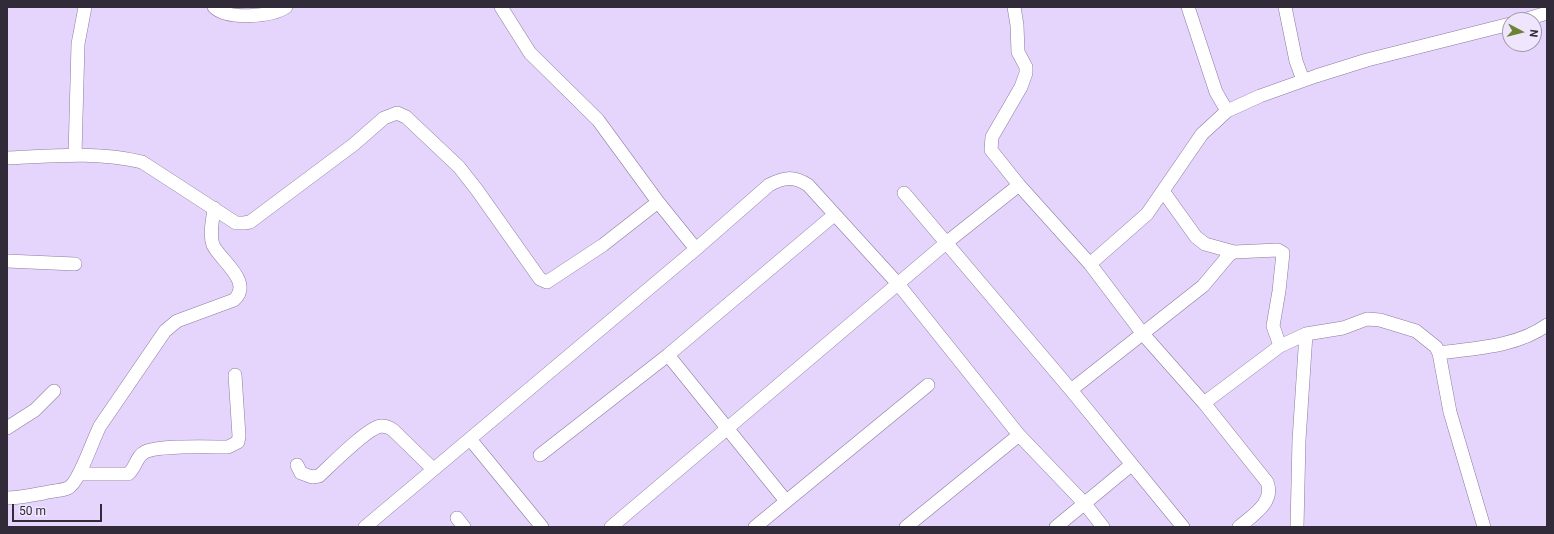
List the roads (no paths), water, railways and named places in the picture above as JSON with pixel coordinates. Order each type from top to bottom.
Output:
[{"type":"street","points":[[75,155],[78,44],[85,7]]},
{"type":"street","points":[[214,7],[227,14],[247,15],[270,13],[286,7]]},
{"type":"street","points":[[501,7],[530,53],[598,120],[658,202],[696,249]]},
{"type":"street","points":[[1014,7],[1018,25],[1018,52],[1026,67],[1026,73],[1021,87],[992,137],[990,144],[994,156],[1090,264],[1143,334],[1204,403],[1267,482],[1270,488],[1268,500],[1239,527]]},
{"type":"street","points":[[1188,7],[1216,92],[1227,111]]},
{"type":"street","points":[[1285,7],[1296,61],[1303,80]]},
{"type":"street","points":[[1090,264],[1147,214],[1202,134],[1227,111],[1260,96],[1303,80],[1368,60],[1502,26]]},
{"type":"street","points":[[7,158],[75,155],[132,159],[142,162],[236,222],[244,224],[250,222],[353,146],[384,118],[397,113],[406,117],[458,167],[477,190],[540,279],[544,281],[549,281],[565,272],[658,202]]},
{"type":"street","points":[[365,527],[696,249],[769,185],[780,179],[791,177],[808,185],[899,285],[1019,435],[1085,504],[1103,527]]},
{"type":"street","points":[[611,527],[899,285],[946,243],[1019,185]]},
{"type":"street","points":[[1163,192],[1196,237],[1205,244],[1234,252],[1278,250],[1282,253],[1279,291],[1273,326],[1280,346]]},
{"type":"street","points":[[904,193],[1071,390],[1183,527]]},
{"type":"street","points":[[7,498],[21,497],[66,488],[73,484],[79,474],[92,439],[165,331],[177,321],[234,300],[239,294],[240,287],[232,268],[215,249],[213,243],[214,208]]},
{"type":"street","points":[[540,455],[668,355],[834,215]]},
{"type":"street","points":[[1071,390],[1203,286],[1225,258],[1234,252]]},
{"type":"street","points":[[7,261],[75,264]]},
{"type":"street","points":[[1204,403],[1280,346],[1306,334],[1343,328],[1367,319],[1374,319],[1416,331],[1436,347],[1439,353],[1450,412],[1484,527]]},
{"type":"street","points":[[1439,353],[1508,343],[1538,332],[1547,325]]},
{"type":"street","points":[[1297,527],[1299,440],[1306,334]]},
{"type":"street","points":[[668,355],[786,501]]},
{"type":"street","points":[[79,474],[128,474],[133,470],[139,457],[146,452],[168,448],[228,447],[238,442],[239,436],[235,375]]},
{"type":"street","points":[[755,527],[928,385]]},
{"type":"street","points":[[7,428],[35,410],[54,391]]},
{"type":"street","points":[[297,465],[301,473],[312,477],[319,476],[354,443],[381,426],[393,430],[433,469]]},
{"type":"street","points":[[906,527],[1019,435]]},
{"type":"street","points":[[470,439],[542,527]]},
{"type":"street","points":[[1056,527],[1132,465]]}]
